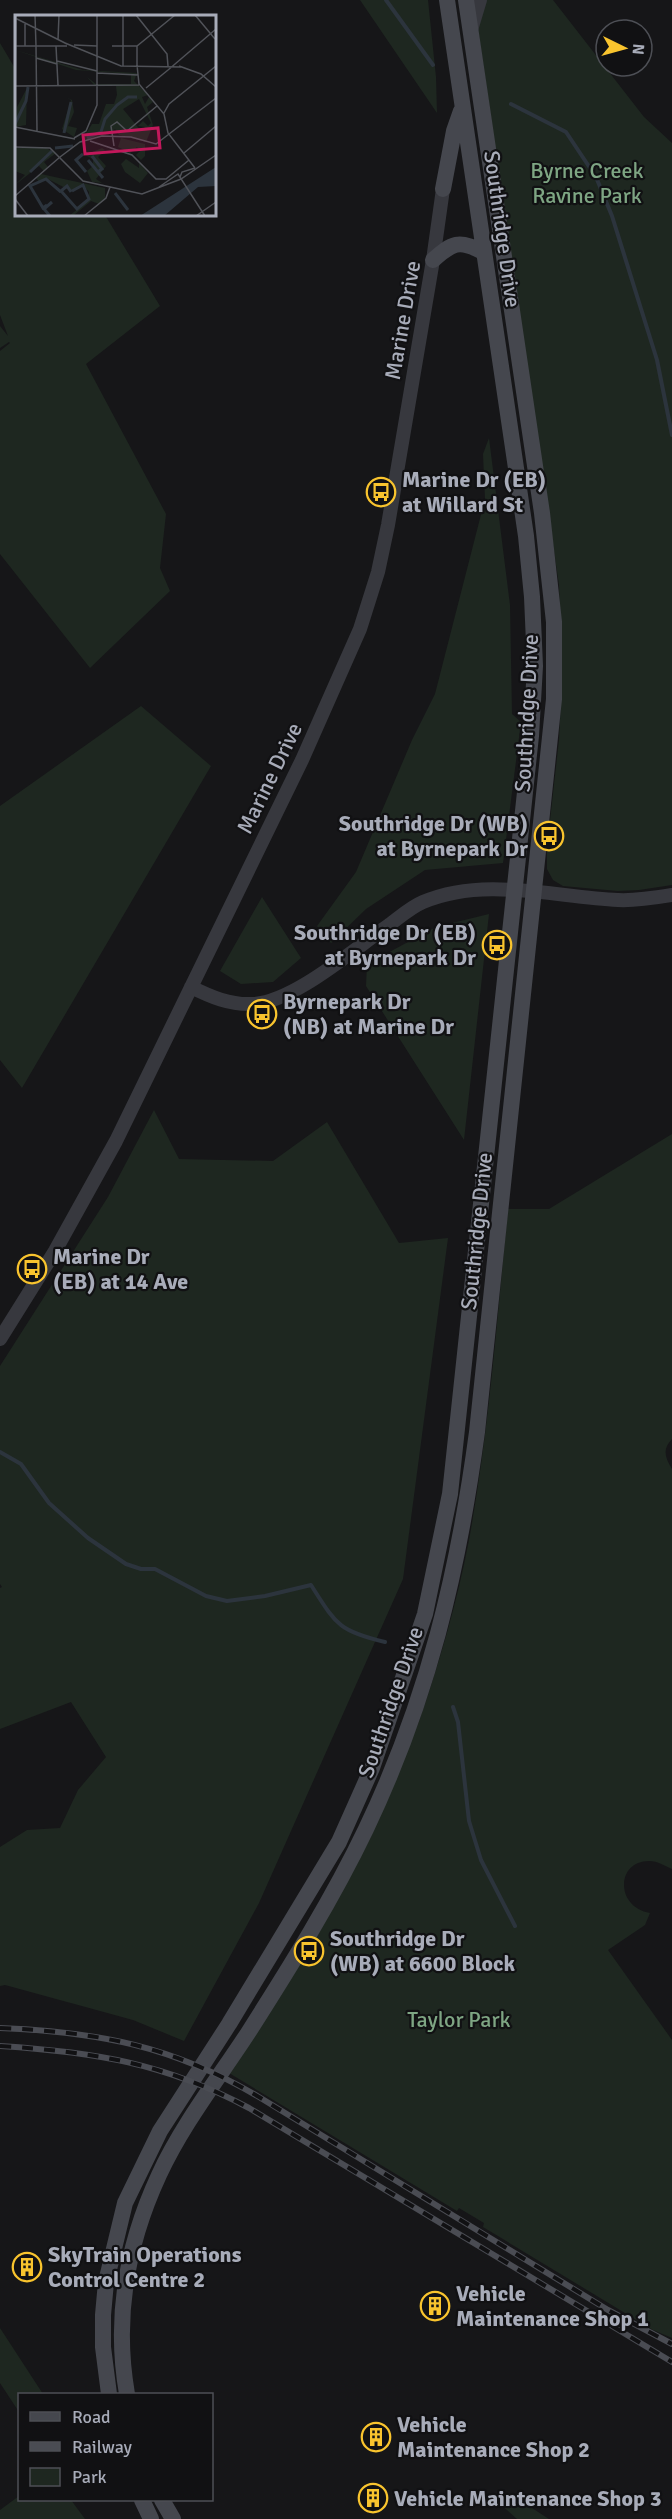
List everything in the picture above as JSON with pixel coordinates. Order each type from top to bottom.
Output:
[{"type":"main road","name":"Southridge Drive","points":[[109,2393],[103,2347],[103,2314],[106,2282],[125,2203],[160,2131],[339,1842],[372,1768],[425,1614],[450,1494],[531,736],[535,666],[526,536],[447,0]]},
{"type":"main road","name":"Southridge Drive","points":[[128,2393],[122,2356],[126,2274],[144,2212],[160,2174],[183,2131],[267,2002],[343,1876],[396,1762],[429,1671],[450,1591],[469,1495],[553,709],[554,622],[542,513],[466,0]]},
{"type":"main road","points":[[443,189],[454,131],[462,107]]},
{"type":"main road","points":[[433,261],[447,248],[456,244],[471,245],[483,252]]},
{"type":"main road","points":[[114,2247],[126,2274]]},
{"type":"main road","points":[[143,2501],[152,2519]]},
{"type":"main road","points":[[163,2501],[173,2519]]},
{"type":"street","points":[[470,32],[480,0]]},
{"type":"street","name":"Marine Drive","points":[[0,1339],[90,1191],[302,760],[348,658],[370,599],[388,525],[443,189]]},
{"type":"street","points":[[191,987],[214,998],[233,1003],[252,1004],[272,1000],[296,989],[421,903],[447,894],[475,890],[515,891],[620,900],[672,895]]},
{"type":"green space","points":[[360,0],[428,0],[436,77],[437,113]]},
{"type":"green space","name":"Byrne Creek Ravine Park","points":[[486,0],[553,0],[594,53],[594,78],[614,78],[644,117],[672,143],[672,885],[618,891],[563,886],[553,880],[547,869],[562,680],[559,585],[478,29]]},
{"type":"green space","points":[[0,43],[15,68],[15,216],[106,216],[160,306],[86,364],[166,514],[160,568],[170,591],[90,668],[0,554],[0,351],[10,343],[0,348],[0,326],[8,336],[0,315]]},
{"type":"green space","points":[[489,438],[510,605],[512,714],[521,722],[503,863],[425,870],[366,909],[331,943],[317,926],[356,872],[412,740],[435,694],[485,499],[483,454]]},
{"type":"green space","points":[[141,706],[211,766],[22,1088],[0,1060],[0,806]]},
{"type":"green space","points":[[262,897],[301,958],[273,982],[241,984],[220,971]]},
{"type":"green space","points":[[489,914],[464,1140],[366,986],[367,964],[436,927]]},
{"type":"green space","points":[[154,1110],[179,1159],[273,1161],[327,1122],[399,1243],[448,1238],[403,1579],[259,1903],[184,2041],[133,2020],[5,1985],[0,1986],[0,1847],[27,1830],[60,1828],[78,1790],[106,1757],[71,1702],[0,1729],[0,1588],[2,1587],[0,1584],[0,1366],[108,1197]]},
{"type":"green space","name":"Taylor Park","points":[[672,1134],[672,1439],[667,1446],[666,1454],[672,1469],[672,1869],[649,1861],[638,1863],[630,1868],[624,1885],[626,1894],[630,1902],[650,1913],[645,1925],[608,1950],[672,2040],[672,2338],[653,2330],[483,2227],[484,2223],[459,2208],[457,2211],[229,2073],[418,1724],[433,1679],[459,1587],[476,1499],[492,1375],[508,1209],[549,1209]]},
{"type":"green space","points":[[0,2328],[42,2393],[18,2393],[18,2410],[0,2383]]},
{"type":"green space","points":[[503,2495],[518,2499],[549,2519],[517,2519],[498,2502]]},
{"type":"green space","points":[[18,2497],[18,2501],[72,2501],[85,2519],[0,2519],[0,2510]]},
{"type":"waterway","points":[[386,0],[433,65]]},
{"type":"waterway","points":[[511,104],[566,132],[596,177],[612,216],[657,360],[672,435]]},
{"type":"waterway","points":[[0,1452],[21,1464],[49,1503],[88,1538],[126,1564],[141,1569],[155,1569],[206,1596],[227,1601],[265,1596],[311,1585],[326,1609],[340,1624],[357,1634],[385,1642]]},
{"type":"waterway","points":[[453,1707],[458,1722],[469,1821],[481,1860],[515,1926]]},
{"type":"railway","points":[[0,2028],[103,2038],[134,2045],[196,2065],[259,2097],[608,2310],[672,2344]]},
{"type":"railway","points":[[0,2046],[67,2052],[128,2062],[188,2080],[218,2093],[249,2108],[672,2362]]},
{"type":"place","name":"Marine Dr (EB) at Willard St","points":[[381,492]]},
{"type":"place","name":"Southridge Dr (WB) at Byrnepark Dr","points":[[549,836]]},
{"type":"place","name":"Southridge Dr (EB) at Byrnepark Dr","points":[[497,945]]},
{"type":"place","name":"Byrnepark Dr (NB) at Marine Dr","points":[[262,1014]]},
{"type":"place","name":"Marine Dr (EB) at 14 Ave","points":[[32,1269]]},
{"type":"place","name":"Southridge Dr (WB) at 6600 Block","points":[[309,1951]]},
{"type":"place","name":"SkyTrain Operations Control Centre 2","points":[[27,2267]]},
{"type":"place","name":"Vehicle Maintenance Shop 1","points":[[435,2306]]},
{"type":"place","name":"Vehicle Maintenance Shop 2","points":[[376,2437]]},
{"type":"place","name":"Vehicle Maintenance Shop 3","points":[[373,2498]]}]
